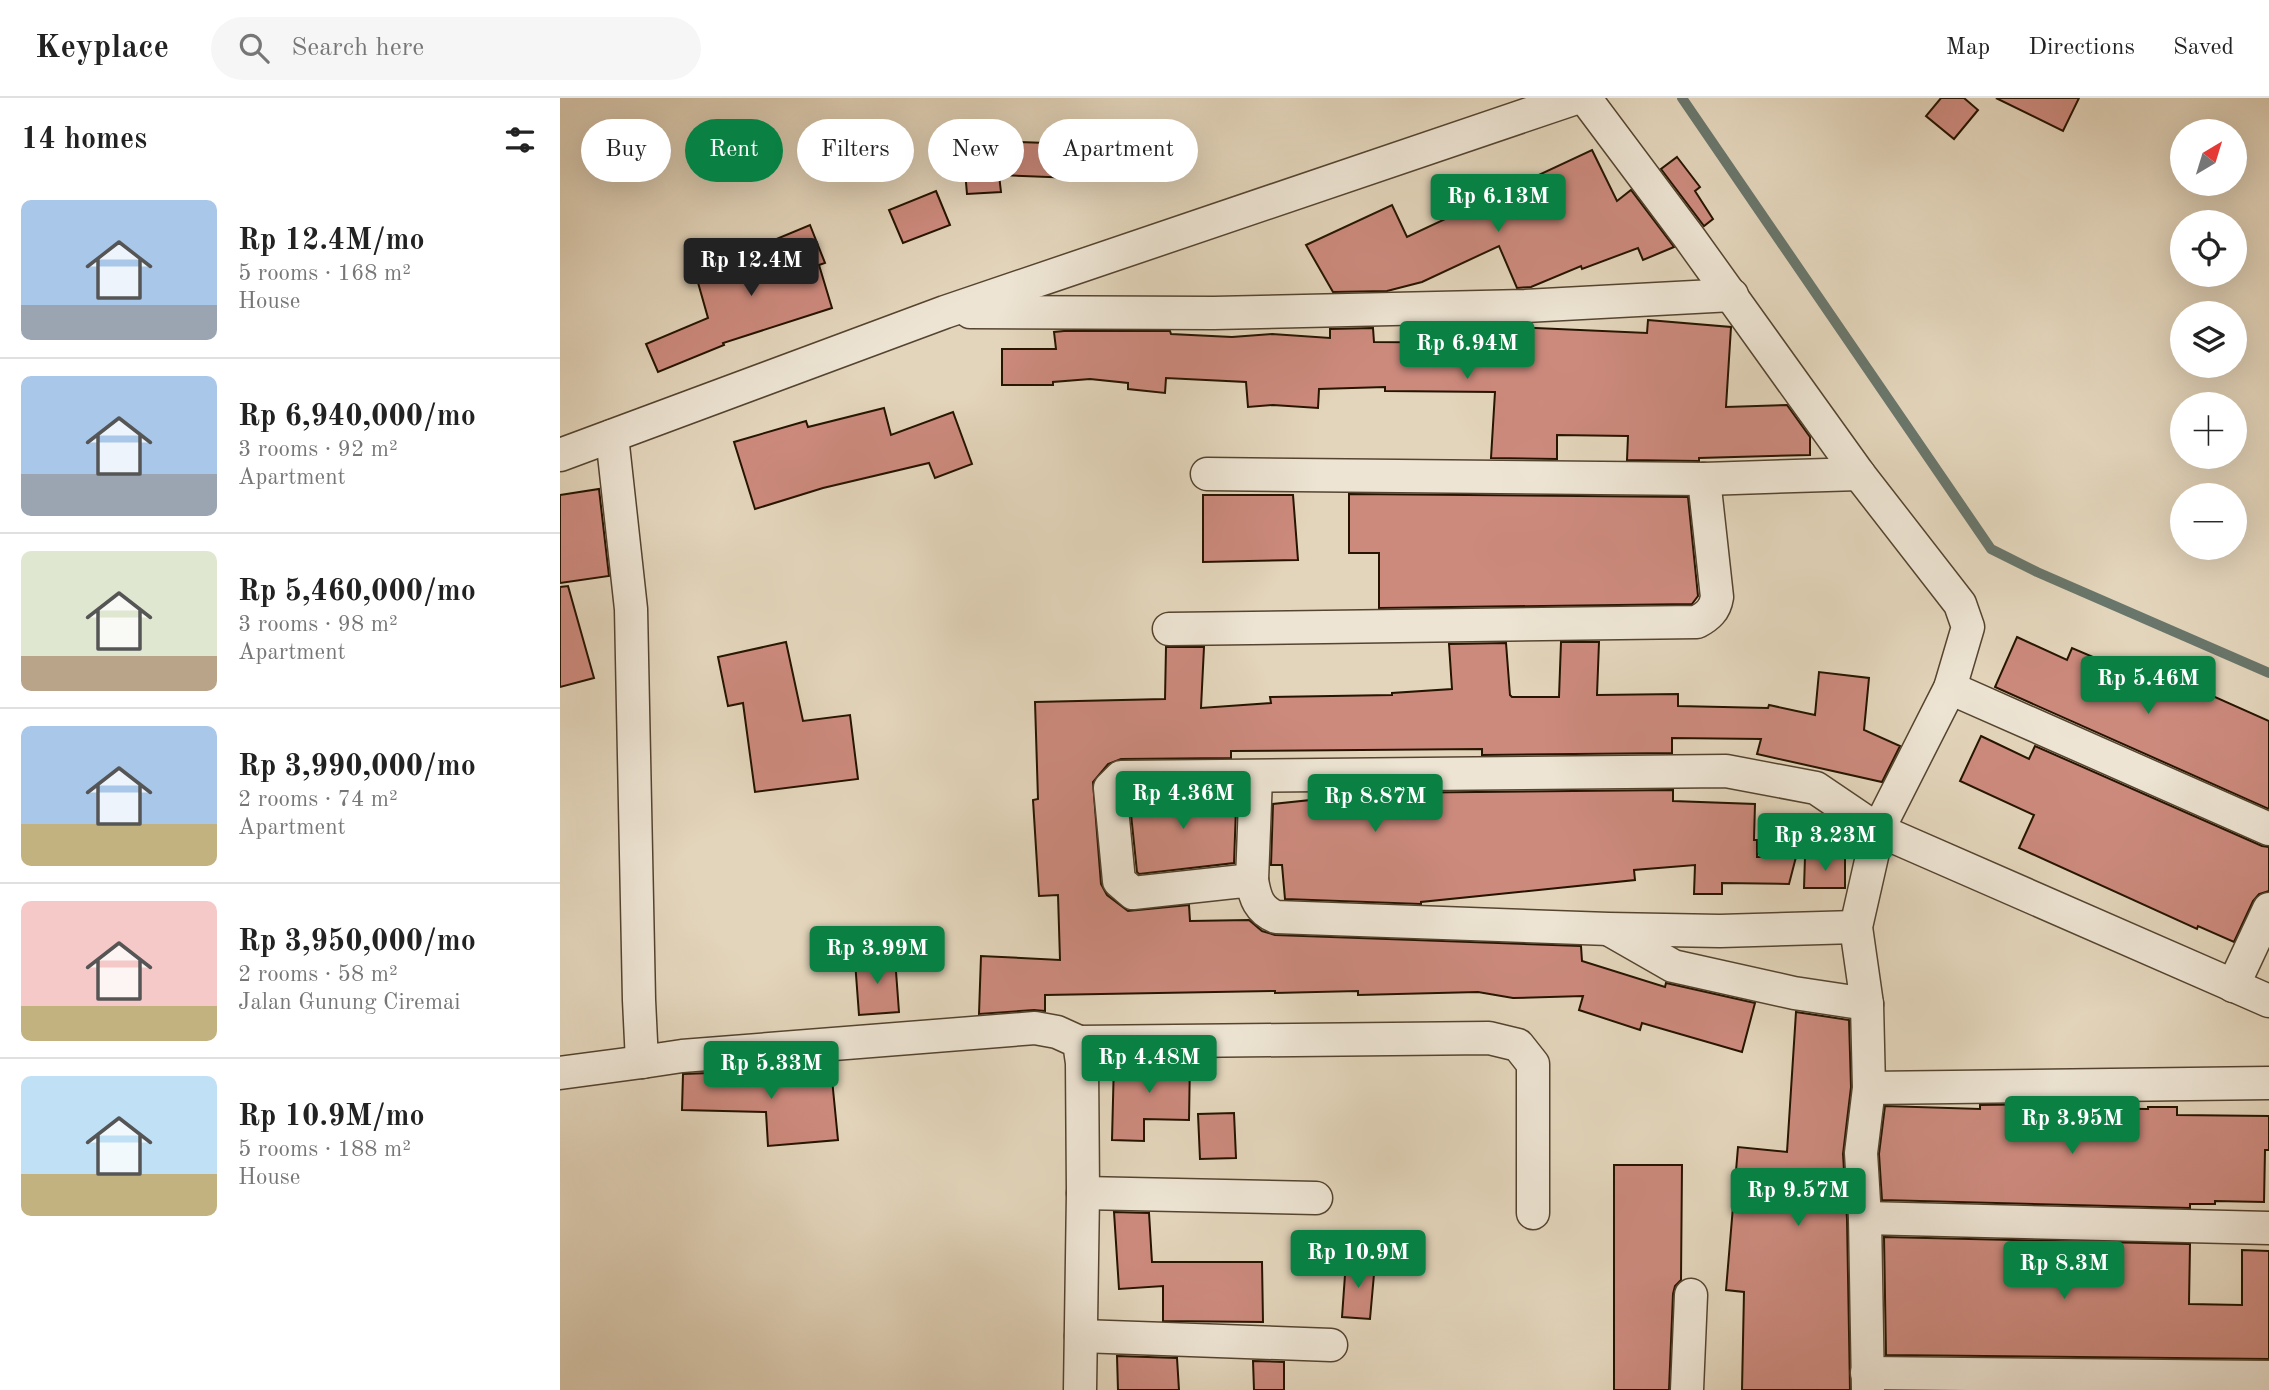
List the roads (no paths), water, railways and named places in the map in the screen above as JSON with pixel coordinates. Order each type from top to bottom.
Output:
[{"type":"street","points":[[1585,98],[1732,295],[1859,474],[1960,604],[1968,627],[1950,688],[1878,830],[1856,927],[1867,1004],[1869,1088],[1861,1153],[1868,1382],[2269,1377]]},
{"type":"street","points":[[560,455],[945,312],[1558,101]]},
{"type":"street","points":[[945,312],[1228,313],[1525,306],[1732,295]]},
{"type":"street","points":[[612,436],[631,609],[642,1062]]},
{"type":"street","points":[[1207,474],[1704,479],[1859,474]]},
{"type":"street","points":[[1169,629],[1697,622],[1714,608],[1717,597],[1704,479]]},
{"type":"street","points":[[1950,688],[2269,829]]},
{"type":"street","points":[[1252,880],[1133,893],[1118,881],[1110,788],[1121,777],[1726,771],[1816,788],[1878,830],[2269,1001]]},
{"type":"street","points":[[1256,777],[1252,880],[1258,903],[1265,912],[1276,917],[1609,929],[1856,927]]},
{"type":"street","points":[[2233,986],[2269,909]]},
{"type":"street","points":[[1609,929],[1673,966],[1794,993],[1867,1004]]},
{"type":"street","points":[[1715,975],[1720,930]]},
{"type":"street","points":[[560,1073],[682,1056],[1035,1028],[1057,1032],[1079,1042],[1489,1038],[1518,1045],[1533,1064],[1533,1213]]},
{"type":"street","points":[[1079,1042],[1082,1063],[1083,1193],[1080,1390]]},
{"type":"street","points":[[1869,1088],[2269,1083]]},
{"type":"street","points":[[1083,1193],[1316,1198]]},
{"type":"street","points":[[1865,1218],[2269,1228]]},
{"type":"street","points":[[1687,1390],[1691,1295]]},
{"type":"street","points":[[1081,1336],[1331,1345]]},
{"type":"waterway","points":[[1682,98],[1991,549],[2037,572],[2269,673]]}]
